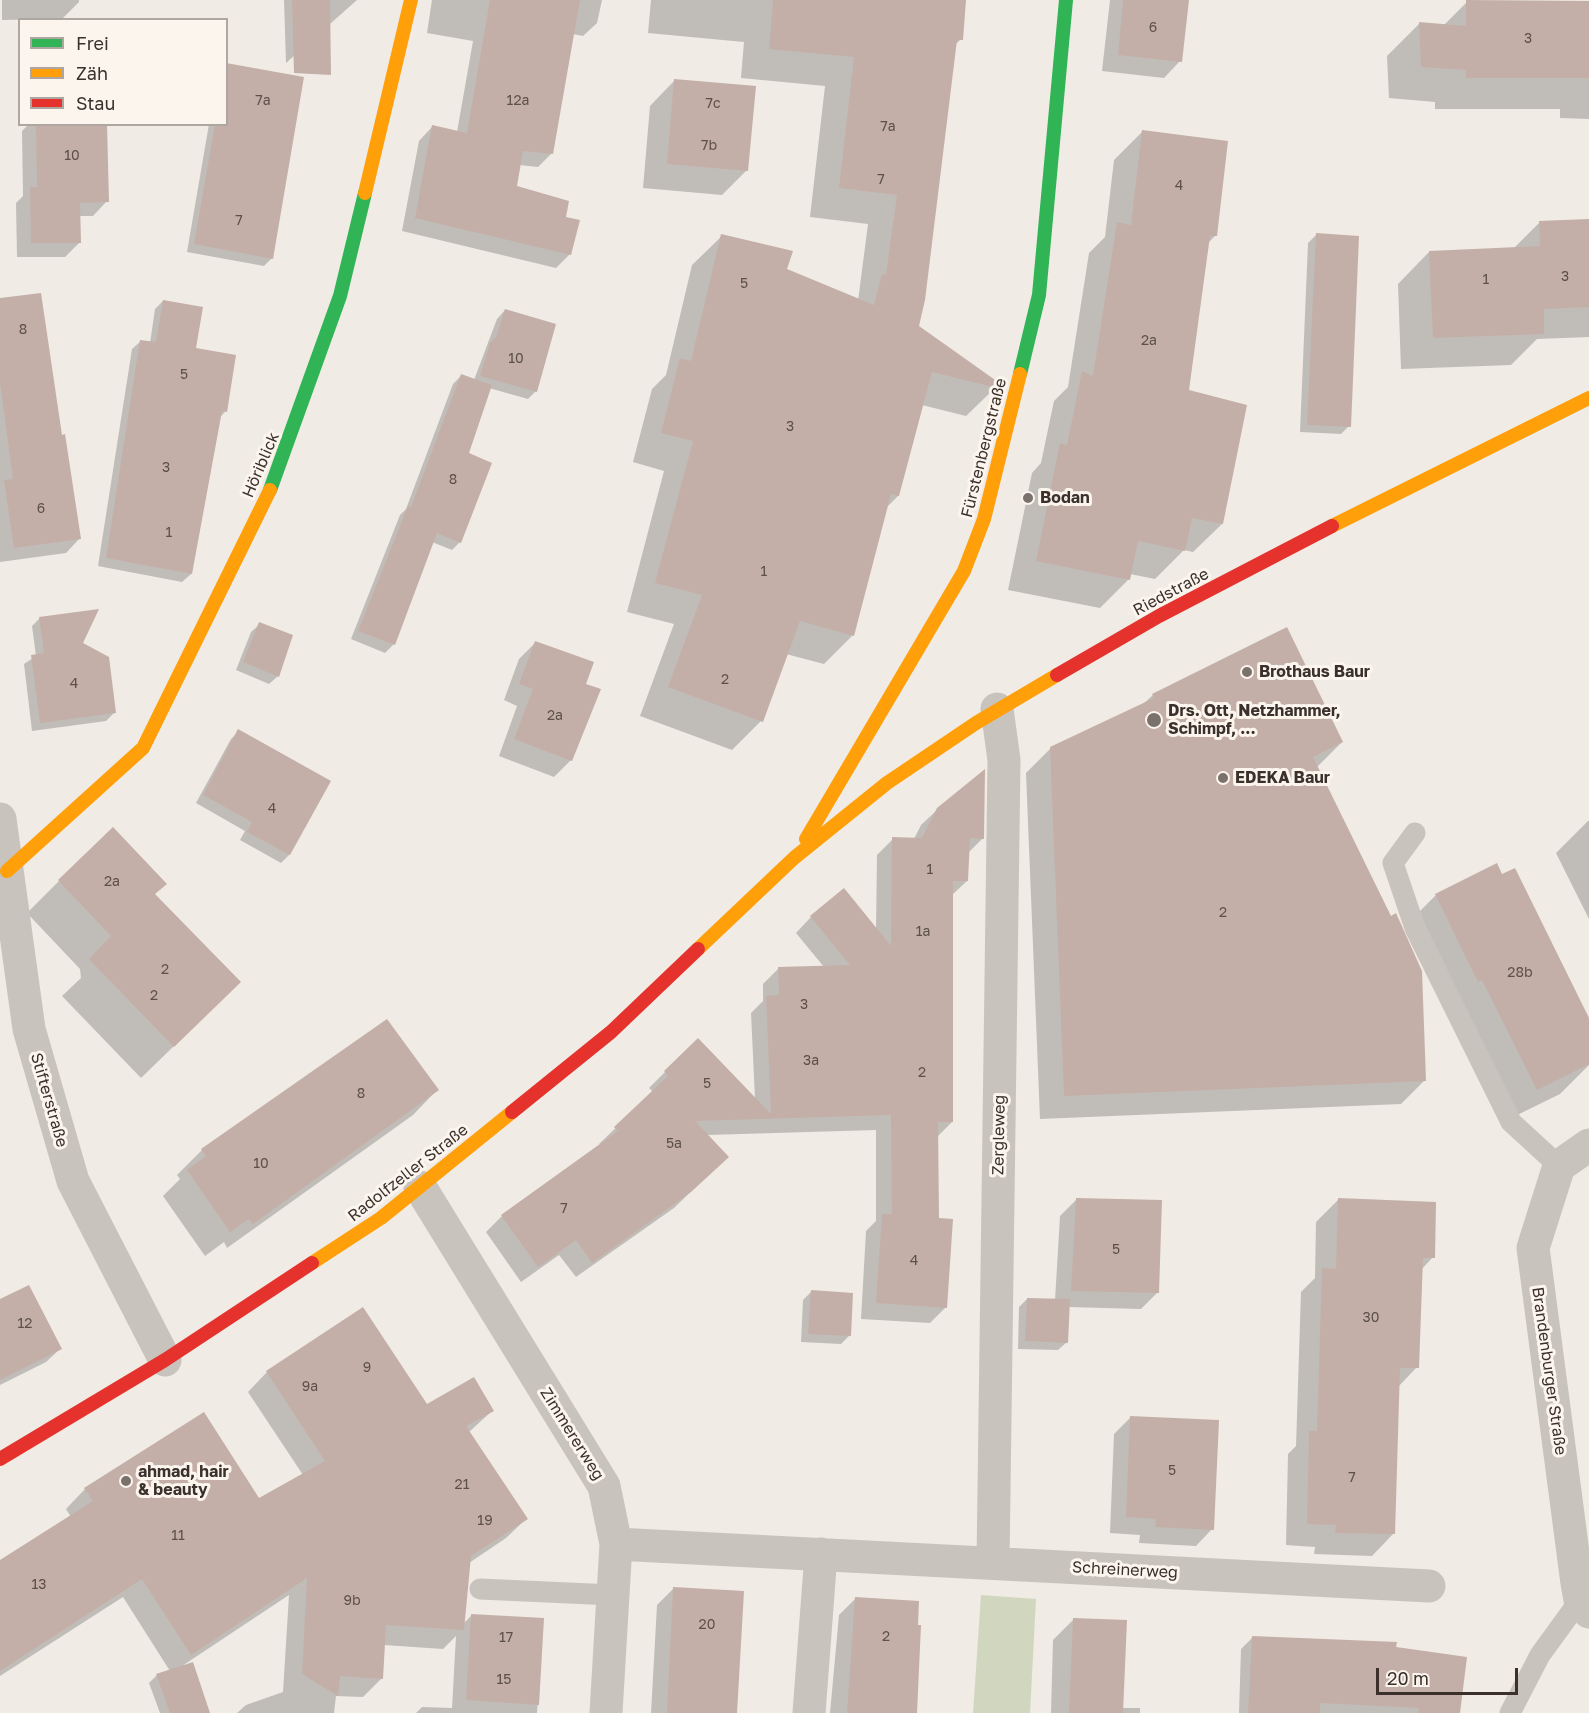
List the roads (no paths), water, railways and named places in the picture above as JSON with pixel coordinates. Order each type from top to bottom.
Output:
[{"type":"main road","name":"Höriblick","points":[[7,870],[143,748],[278,474],[340,296],[411,0]]},
{"type":"main road","name":"Fürstenbergstraße","points":[[794,858],[944,608],[964,571],[984,519],[1039,295],[1066,0]]},
{"type":"main road","name":"Riedstraße","points":[[794,858],[887,783],[998,709],[1159,616],[1412,485],[1589,398]]},
{"type":"main road","name":"Radolfzeller Straße","points":[[0,1459],[165,1360],[381,1218],[611,1032],[794,858]]},
{"type":"street","name":"Zergleweg","points":[[993,1563],[1004,760],[998,709]]},
{"type":"street","name":"Stifterstraße","points":[[0,819],[29,1029],[73,1180],[165,1360]]},
{"type":"street","points":[[1559,1166],[1589,1145]]},
{"type":"street","name":"Brandenburger Straße","points":[[1559,1166],[1533,1248],[1585,1606]]},
{"type":"street","name":"Zimmererweg","points":[[420,1187],[604,1486],[616,1544],[606,1713]]},
{"type":"street","name":"Schreinerweg","points":[[616,1544],[1429,1586]]},
{"type":"street","points":[[809,1713],[821,1554]]},
{"type":"lane","points":[[1415,833],[1394,863],[1415,928],[1511,1122],[1559,1166]]},
{"type":"lane","points":[[480,1589],[613,1595]]},
{"type":"lane","points":[[1510,1713],[1540,1655],[1585,1606]]},
{"type":"place","name":"Bodan","points":[[1028,498]]},
{"type":"place","name":"Brothaus Baur","points":[[1247,672]]},
{"type":"place","name":"Drs. Ott, Netzhammer, Schimpf, ...","points":[[1154,720]]},
{"type":"place","name":"EDEKA Baur","points":[[1223,778]]},
{"type":"place","name":"ahmad, hair & beauty","points":[[126,1481]]}]
